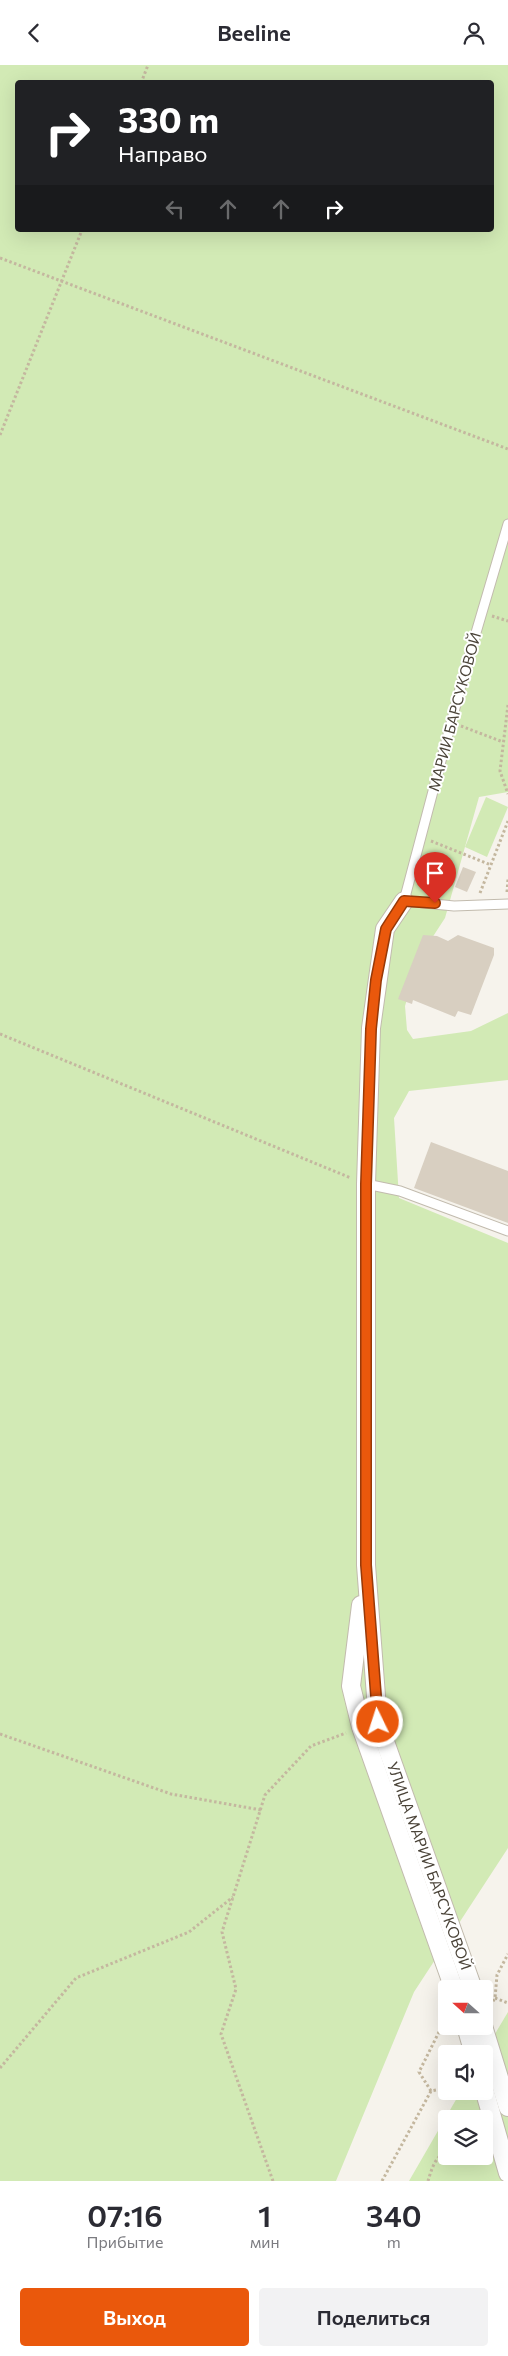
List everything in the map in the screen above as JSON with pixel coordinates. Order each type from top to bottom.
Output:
[{"type":"street","name":"УЛИЦА МАРИИ БАРСУКОВОЙ","points":[[404,901],[386,929],[376,980],[371,1029],[366,1184],[366,1565],[378,1722],[469,1980]]},
{"type":"street","name":"УЛИЦА МАРИИ БАРСУКОВОЙ","points":[[366,1565],[351,1686],[361,1727],[451,1980]]},
{"type":"street","points":[[487,2035],[508,2107]]},
{"type":"street","points":[[487,2100],[508,2173]]},
{"type":"lane","name":"МАРИИ БАРСУКОВОЙ","points":[[404,901],[451,723],[508,523]]},
{"type":"lane","points":[[404,901],[454,906],[508,904]]},
{"type":"lane","points":[[366,1184],[400,1191],[508,1231]]},
{"type":"path","points":[[142,80],[148,65]]},
{"type":"path","points":[[0,435],[81,232]]},
{"type":"path","points":[[0,259],[508,449]]},
{"type":"path","points":[[508,705],[500,771],[508,794]]},
{"type":"path","points":[[451,723],[503,742]]},
{"type":"path","points":[[475,905],[508,821]]},
{"type":"path","points":[[421,837],[491,865]]},
{"type":"path","points":[[508,879],[508,898]]},
{"type":"path","points":[[0,1034],[366,1184]]},
{"type":"path","points":[[273,2181],[221,2034],[236,1989],[222,1932],[266,1795],[311,1746],[361,1727]]},
{"type":"path","points":[[0,1734],[171,1794],[261,1810]]},
{"type":"path","points":[[0,2068],[76,1978],[189,1932],[234,1896]]},
{"type":"path","points":[[493,2001],[497,1975],[508,1954]]},
{"type":"path","points":[[495,1998],[508,2003]]},
{"type":"path","points":[[431,2091],[419,2072],[438,2034]]},
{"type":"path","points":[[431,2091],[438,2090]]},
{"type":"path","points":[[382,2181],[431,2091]]},
{"type":"path","points":[[428,2181],[432,2167],[438,2159]]},
{"type":"green space","points":[[0,65],[508,65],[508,792],[479,797],[445,918],[419,958],[405,1006],[407,1030],[413,1039],[471,1031],[508,1013],[508,1080],[409,1091],[394,1118],[399,1198],[508,1243],[508,1848],[414,1992],[336,2181],[0,2181]]},
{"type":"green space","points":[[486,797],[508,807],[487,857],[465,847]]},
{"type":"green space","points":[[508,2012],[508,2181],[409,2181],[438,2131],[438,2165],[493,2165],[493,2110],[450,2110],[456,2100],[493,2100],[493,2045],[488,2045]]},
{"type":"building","points":[[463,867],[476,872],[467,892],[455,887]]},
{"type":"building","points":[[423,935],[437,936],[448,941],[458,935],[494,948],[494,955],[471,1015],[458,1011],[455,1017],[413,1000],[412,1004],[398,999]]},
{"type":"building","points":[[431,1142],[508,1171],[508,1223],[414,1188]]},
{"type":"route","points":[[378,1722],[366,1565],[366,1184],[371,1029],[376,980],[386,929],[404,901],[435,903]]}]
